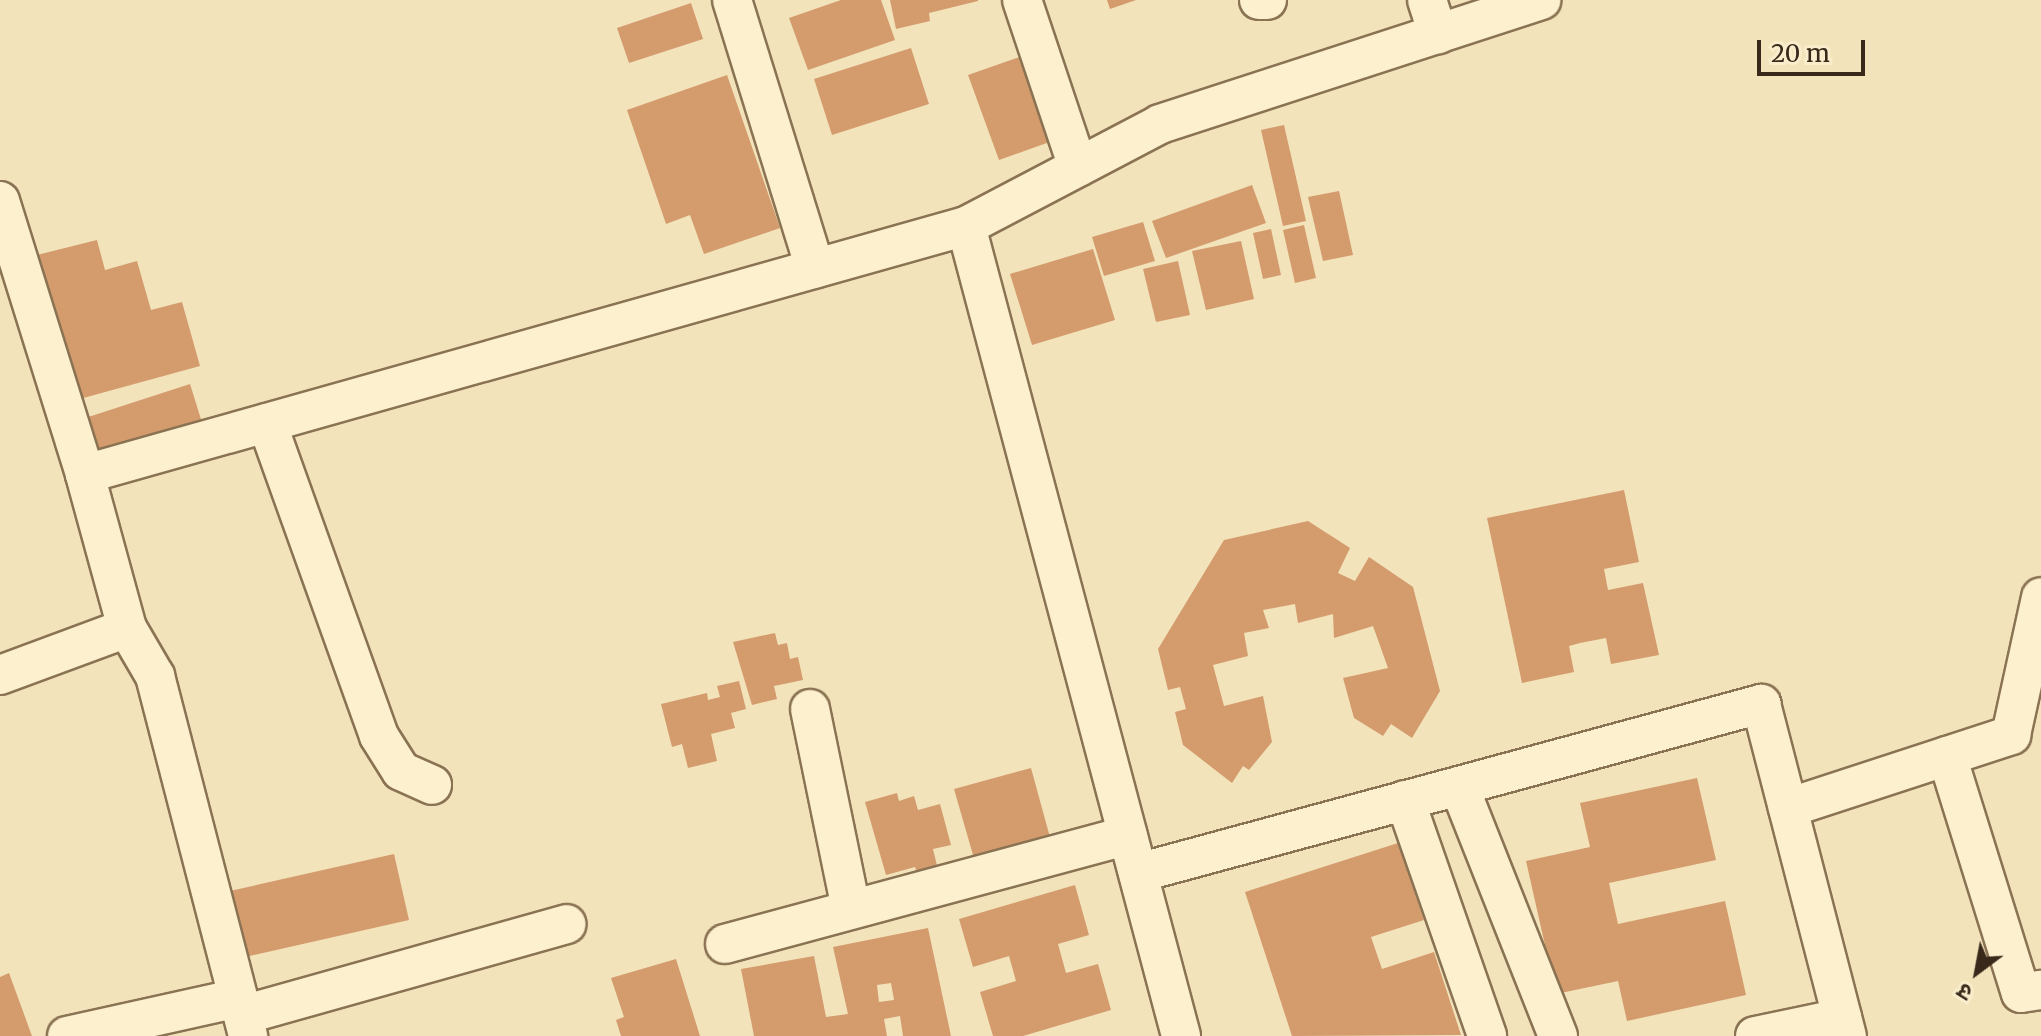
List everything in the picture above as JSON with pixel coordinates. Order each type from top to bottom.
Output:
[{"type":"street","points":[[732,0],[815,268]]},
{"type":"street","points":[[1022,0],[1078,167]]},
{"type":"street","points":[[1259,0],[1267,0]]},
{"type":"street","points":[[85,474],[966,226],[1160,124],[1433,17],[1541,0]]},
{"type":"street","points":[[0,201],[85,474],[127,628],[155,676],[243,1016]]},
{"type":"street","points":[[966,226],[1181,1036]]},
{"type":"street","points":[[267,423],[379,736],[401,771],[432,785]]},
{"type":"street","points":[[1788,808],[2011,735],[2041,597]]},
{"type":"street","points":[[0,675],[127,628]]},
{"type":"street","points":[[1138,873],[1761,704],[1844,1027],[1755,1036]]},
{"type":"street","points":[[810,709],[851,909]]},
{"type":"street","points":[[1947,756],[2021,993],[2041,990]]},
{"type":"street","points":[[1459,786],[1558,1036]]},
{"type":"street","points":[[1405,800],[1487,1036]]},
{"type":"street","points":[[725,944],[1128,835]]},
{"type":"street","points":[[67,1036],[243,1016],[566,924]]},
{"type":"building","points":[[841,0],[881,0],[895,40],[808,70],[789,18]]},
{"type":"building","points":[[890,0],[978,1],[929,13],[930,21],[896,29]]},
{"type":"building","points":[[1107,0],[1136,0],[1110,9]]},
{"type":"building","points":[[691,3],[703,39],[629,63],[617,28]]},
{"type":"building","points":[[911,48],[929,104],[832,135],[814,79]]},
{"type":"building","points":[[1028,54],[1058,139],[999,160],[968,75]]},
{"type":"building","points":[[727,75],[780,228],[704,254],[690,215],[666,224],[627,110]]},
{"type":"building","points":[[1284,125],[1306,221],[1283,226],[1261,130]]},
{"type":"building","points":[[1252,185],[1266,223],[1166,258],[1152,221]]},
{"type":"building","points":[[1339,191],[1353,255],[1323,261],[1308,197]]},
{"type":"building","points":[[1143,222],[1155,261],[1104,276],[1092,237]]},
{"type":"building","points":[[1304,225],[1316,278],[1295,283],[1283,230]]},
{"type":"building","points":[[1271,229],[1281,275],[1263,279],[1253,233]]},
{"type":"building","points":[[97,240],[105,270],[137,261],[151,310],[182,302],[200,366],[76,400],[37,255]]},
{"type":"building","points":[[1241,241],[1254,299],[1206,310],[1192,251]]},
{"type":"building","points":[[1093,249],[1115,320],[1032,345],[1010,274]]},
{"type":"building","points":[[1178,261],[1190,315],[1156,322],[1143,269]]},
{"type":"building","points":[[190,384],[204,429],[90,465],[76,421]]},
{"type":"building","points":[[1624,490],[1639,562],[1604,569],[1608,590],[1643,583],[1659,655],[1611,664],[1606,638],[1580,643],[1569,646],[1574,672],[1522,683],[1487,518]]},
{"type":"building","points":[[1308,521],[1350,548],[1338,573],[1355,581],[1369,557],[1413,587],[1440,691],[1412,738],[1391,724],[1383,736],[1354,718],[1343,678],[1388,668],[1373,626],[1334,638],[1333,614],[1298,623],[1295,604],[1263,610],[1269,628],[1244,633],[1248,656],[1213,665],[1224,706],[1263,696],[1272,742],[1249,770],[1243,766],[1232,783],[1183,745],[1175,712],[1186,709],[1180,687],[1168,690],[1158,649],[1224,540]]},
{"type":"building","points":[[775,633],[778,645],[787,643],[790,659],[798,657],[803,680],[774,686],[777,699],[752,705],[733,642]]},
{"type":"building","points":[[739,681],[746,709],[731,713],[735,728],[711,734],[717,761],[688,768],[682,744],[672,747],[661,704],[707,693],[708,700],[720,697],[717,686]]},
{"type":"building","points":[[1031,768],[1051,841],[975,862],[954,789]]},
{"type":"building","points":[[1697,778],[1716,860],[1609,883],[1618,924],[1725,901],[1746,995],[1627,1021],[1618,981],[1556,994],[1526,861],[1590,847],[1580,803]]},
{"type":"building","points":[[897,793],[899,801],[914,796],[918,810],[940,804],[951,845],[933,849],[939,874],[919,879],[915,867],[886,875],[865,802]]},
{"type":"building","points":[[1398,843],[1424,920],[1371,937],[1382,969],[1434,952],[1461,1035],[1292,1036],[1245,892]]},
{"type":"building","points":[[394,854],[409,920],[245,957],[230,891]]},
{"type":"building","points":[[1075,885],[1089,935],[1058,944],[1066,973],[1098,964],[1111,1010],[1023,1036],[993,1036],[980,992],[1016,981],[1009,956],[973,967],[959,919]]},
{"type":"building","points":[[928,928],[951,1036],[903,1036],[900,1016],[884,1019],[887,1036],[754,1036],[741,969],[814,956],[826,1017],[848,1014],[833,947]],"holes":[[[891,983],[894,1000],[879,1002],[877,985]]]},
{"type":"building","points":[[676,959],[700,1036],[621,1036],[616,1020],[624,1017],[611,978]]},
{"type":"building","points":[[9,973],[32,1036],[0,1036],[0,977]]}]
